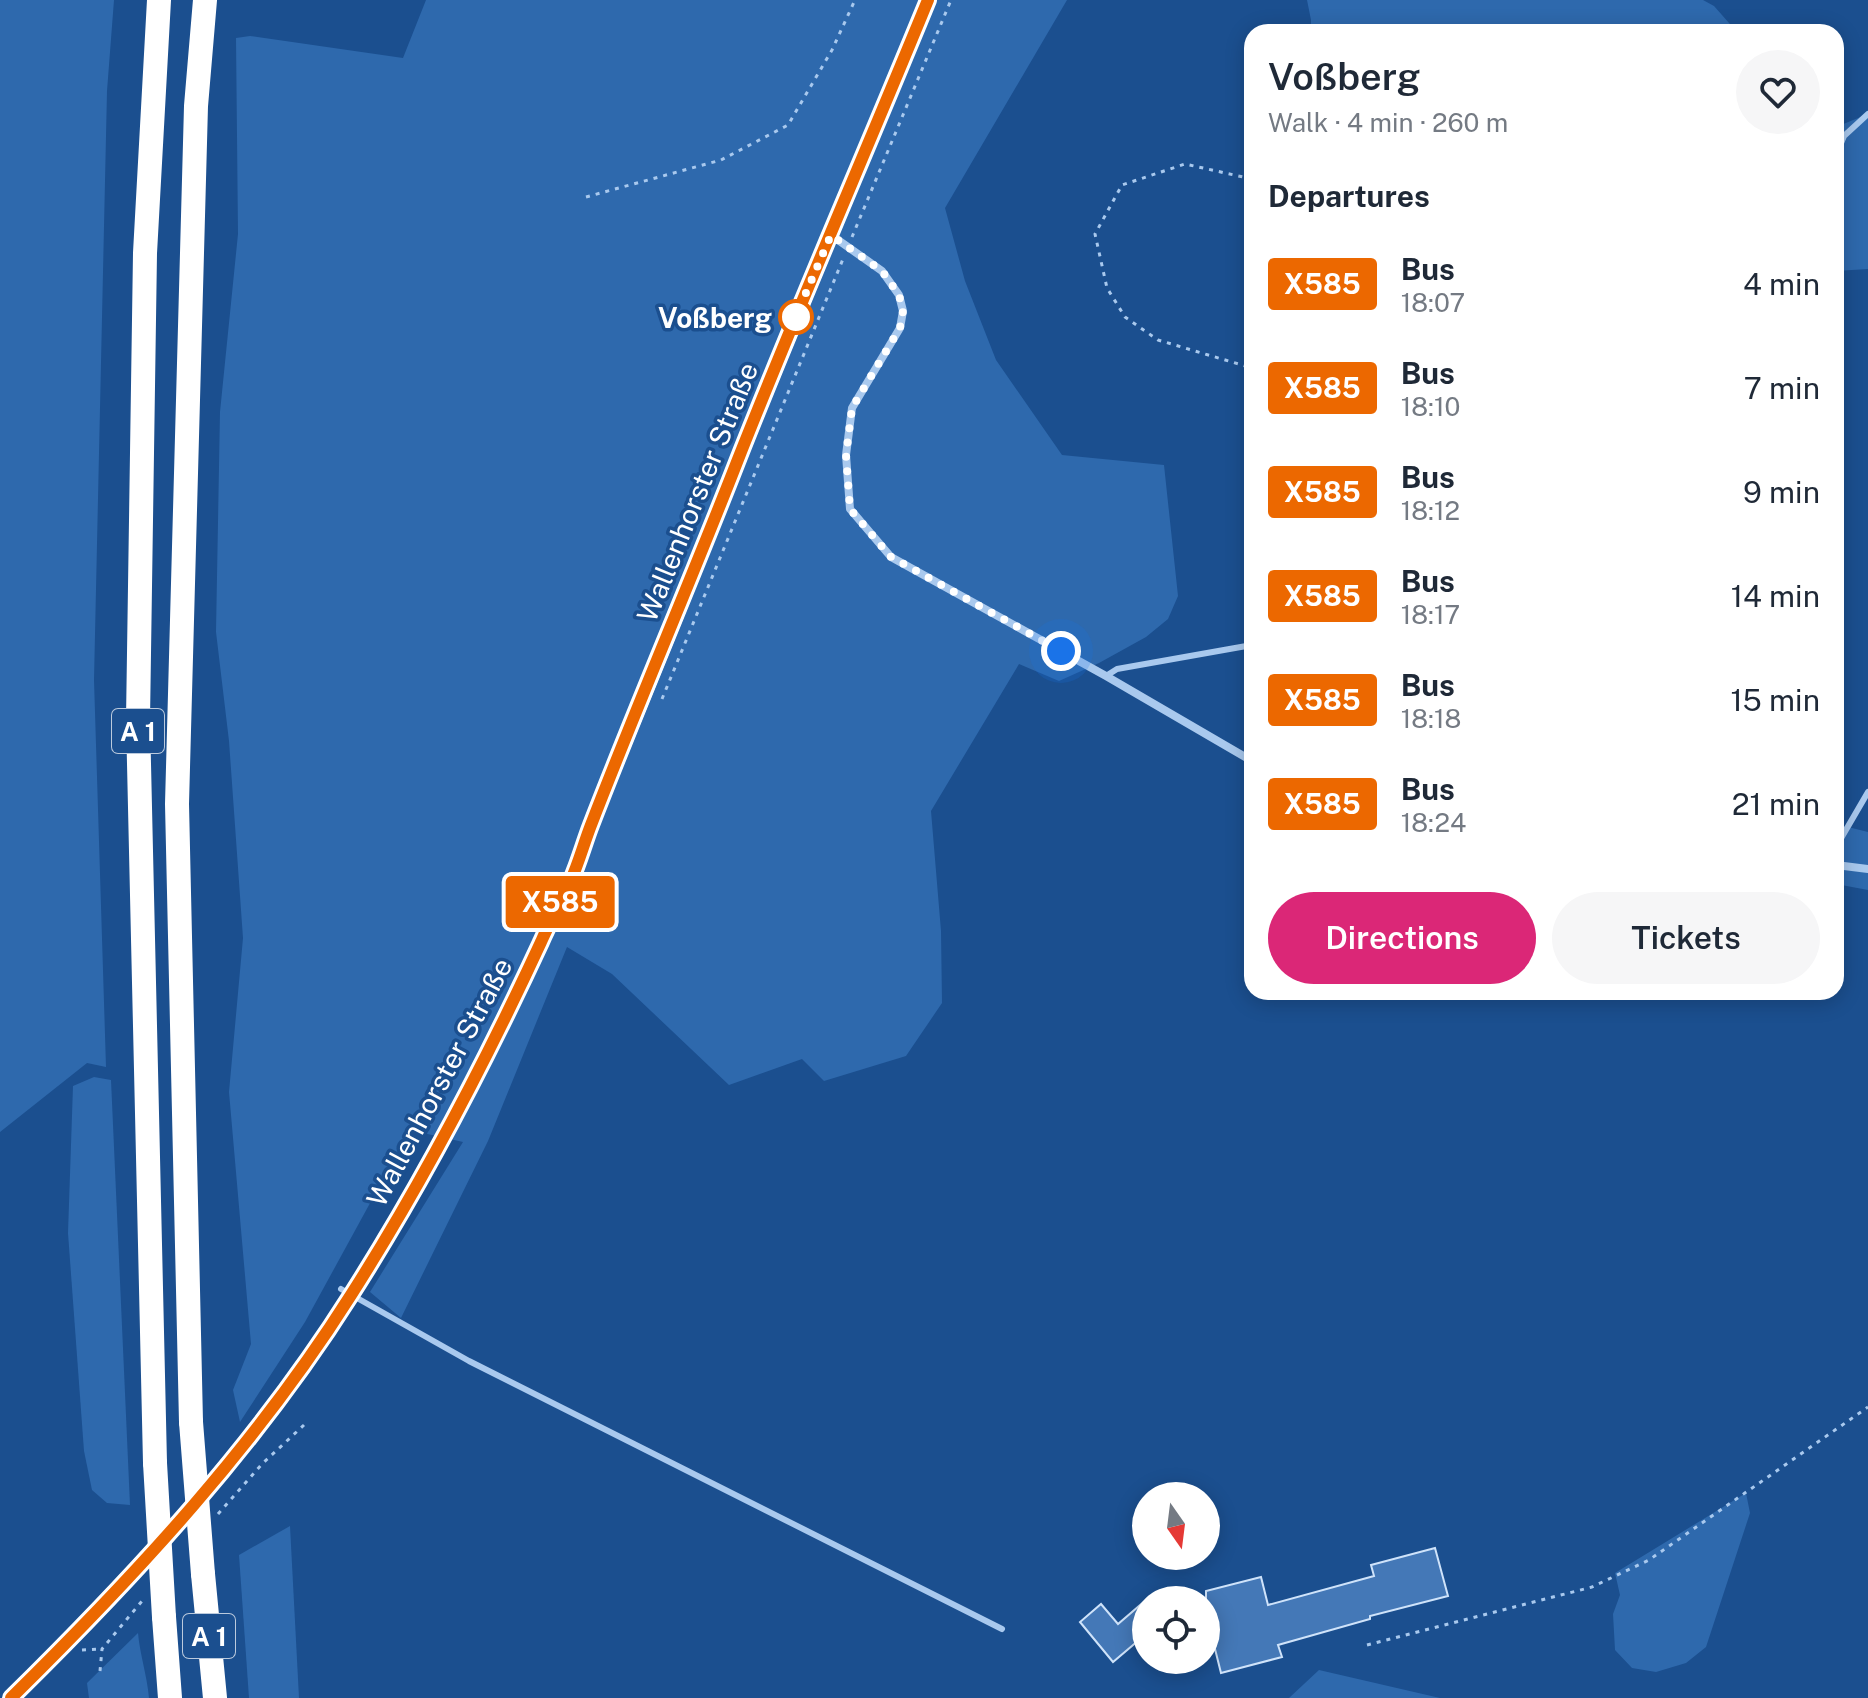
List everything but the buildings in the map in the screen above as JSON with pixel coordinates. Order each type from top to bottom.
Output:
[{"type":"highway","name":"A 1","points":[[159,0],[145,253],[138,720],[155,1463],[170,1698]]},
{"type":"highway","name":"A 1","points":[[205,0],[196,106],[177,804],[191,1422],[215,1698]]},
{"type":"main road","name":"Wallenhorster Straße","points":[[11,1698],[170,1533],[231,1462],[296,1376],[448,1130],[499,1032],[571,880],[782,348],[928,0]]},
{"type":"street","points":[[831,235],[882,271],[899,295],[903,311],[900,328],[852,408],[846,455],[850,509],[891,557],[1244,756]]},
{"type":"street","points":[[1844,866],[1868,869]]},
{"type":"lane","points":[[1844,136],[1868,114]]},
{"type":"lane","points":[[1106,676],[1117,669],[1244,646]]},
{"type":"lane","points":[[1844,833],[1868,792]]},
{"type":"lane","points":[[346,1292],[469,1361],[1002,1629]]},
{"type":"path","points":[[586,197],[721,160],[788,125],[832,50],[855,0]]},
{"type":"path","points":[[848,246],[951,0]]},
{"type":"path","points":[[1244,177],[1185,164],[1122,185],[1095,234],[1107,288],[1125,317],[1158,340],[1244,366]]},
{"type":"path","points":[[1367,1645],[1592,1587],[1649,1560],[1868,1407]]},
{"type":"shaded area","points":[[0,0],[114,0],[107,91],[94,680],[106,1067],[87,1063],[0,1132]]},
{"type":"shaded area","points":[[426,0],[1067,0],[945,208],[965,281],[996,360],[1062,455],[1164,465],[1178,596],[1168,619],[1146,637],[1059,681],[1019,664],[931,811],[941,931],[942,1003],[906,1056],[824,1081],[802,1059],[729,1085],[612,974],[567,947],[488,1141],[401,1318],[370,1292],[463,1142],[410,1130],[305,1322],[240,1422],[233,1390],[251,1344],[229,1092],[243,938],[229,741],[216,632],[220,412],[238,234],[236,38],[250,36],[403,58]]},
{"type":"shaded area","points":[[1307,0],[1703,0],[1714,6],[1730,24],[1311,24]]},
{"type":"shaded area","points":[[1868,114],[1868,269],[1844,270],[1844,124]]},
{"type":"shaded area","points":[[1844,826],[1868,832],[1868,890],[1844,886]]},
{"type":"shaded area","points":[[94,1077],[111,1080],[130,1505],[107,1503],[92,1490],[84,1451],[68,1233],[73,1086]]},
{"type":"shaded area","points":[[1746,1493],[1750,1513],[1706,1647],[1686,1663],[1656,1672],[1632,1668],[1615,1650],[1613,1614],[1620,1595],[1615,1573]]},
{"type":"shaded area","points":[[290,1526],[299,1698],[249,1698],[239,1555]]},
{"type":"shaded area","points":[[138,1633],[149,1698],[89,1698],[87,1683]]},
{"type":"shaded area","points":[[1319,1670],[1440,1698],[1289,1698]]},
{"type":"bus line","name":"X585","points":[[11,1698],[170,1533],[231,1462],[296,1376],[351,1295],[448,1130],[499,1032],[571,880],[782,348],[928,0]]},
{"type":"place","name":"Voßberg","points":[[796,317]]},
{"type":"route","points":[[796,317],[831,235],[882,271],[899,295],[903,311],[900,328],[852,408],[846,455],[850,509],[891,557],[1061,651]]}]
